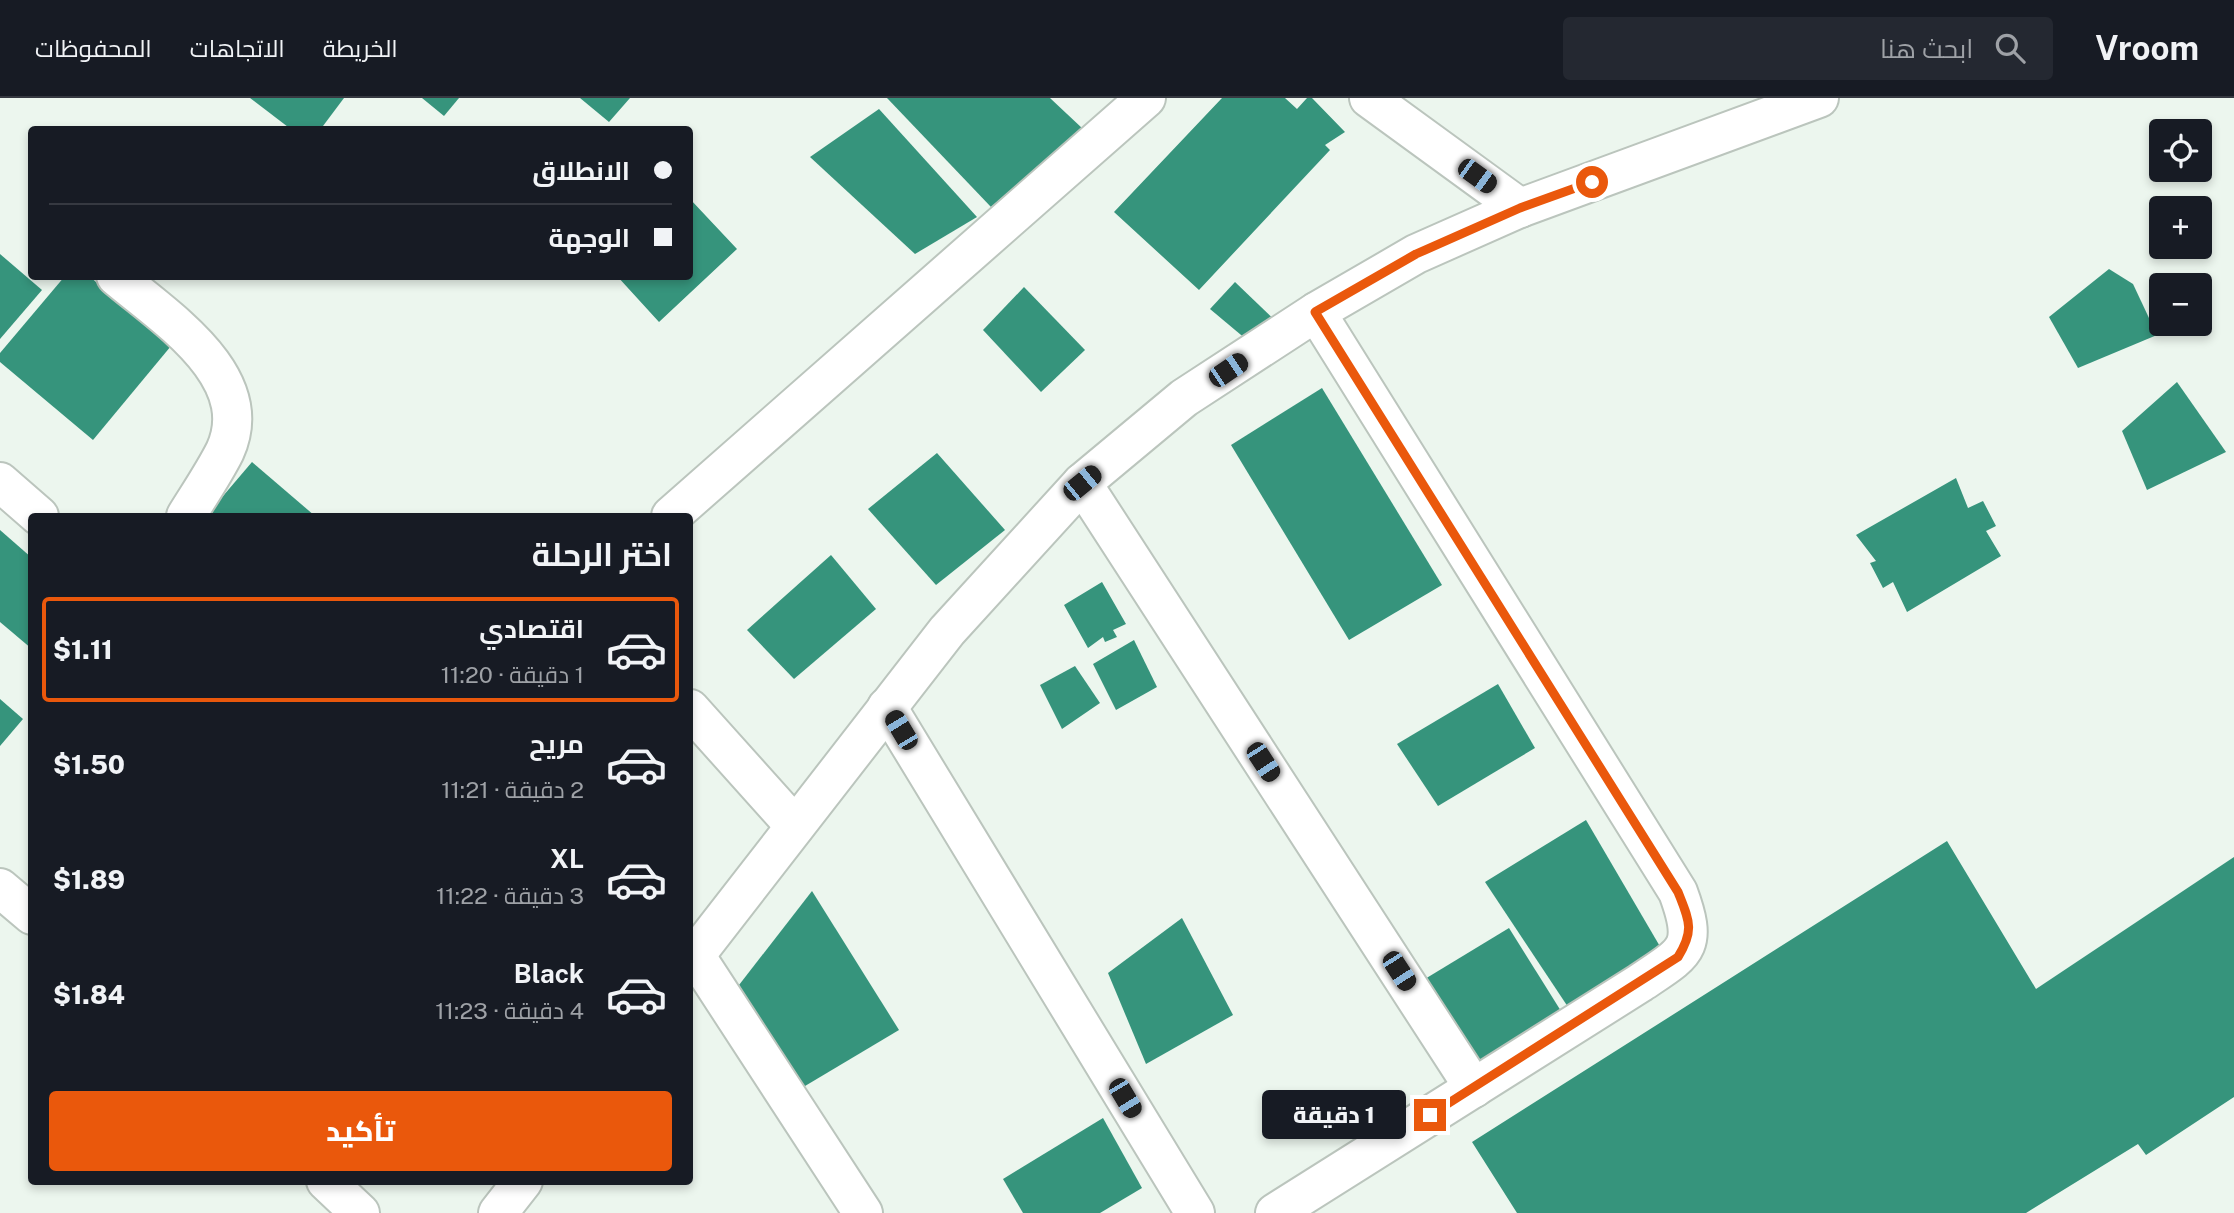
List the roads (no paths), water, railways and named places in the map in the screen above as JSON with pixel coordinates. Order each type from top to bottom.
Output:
[{"type":"street","points":[[674,513],[1146,98]]},
{"type":"street","points":[[1369,98],[1520,208]]},
{"type":"street","points":[[693,957],[947,631],[1082,483],[1184,398],[1315,312],[1416,254],[1520,208],[1819,98]]},
{"type":"street","points":[[122,280],[187,336],[217,367],[227,388],[230,422],[226,449],[188,513]]},
{"type":"street","points":[[1275,1213],[1678,957],[1690,938],[1688,919],[1678,892],[1315,312]]},
{"type":"street","points":[[0,482],[36,513]]},
{"type":"street","points":[[1082,483],[1474,1088]]},
{"type":"street","points":[[887,707],[1195,1213]]},
{"type":"street","points":[[693,712],[795,826]]},
{"type":"street","points":[[0,888],[28,912]]},
{"type":"street","points":[[693,959],[863,1213]]},
{"type":"street","points":[[330,1185],[360,1213]]}]
